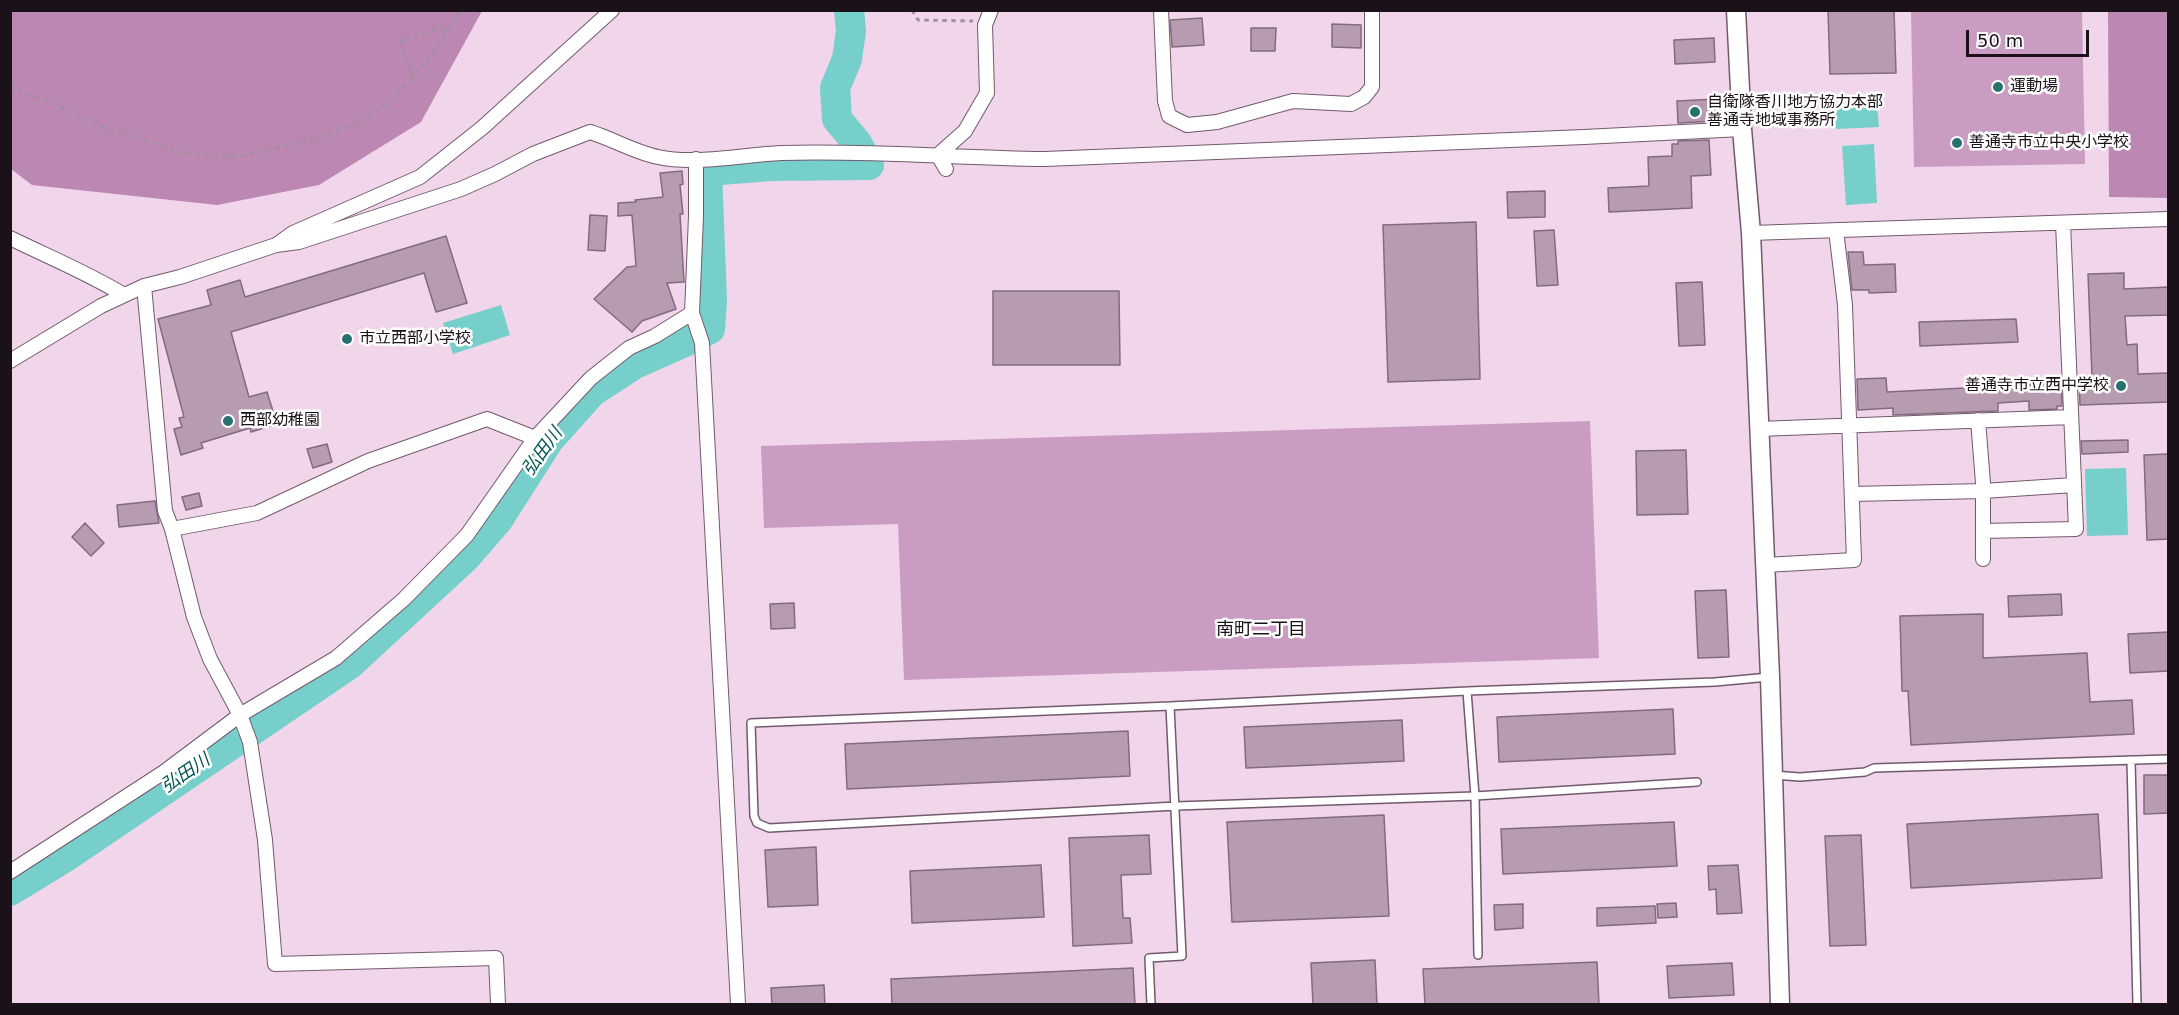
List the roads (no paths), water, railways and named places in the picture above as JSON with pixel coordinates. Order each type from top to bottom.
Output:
[{"type":"street","points":[[276,245],[293,233],[420,177],[482,128],[612,10]]},
{"type":"street","points":[[1161,10],[1165,101],[1169,116],[1187,125],[1217,123],[1293,101],[1351,104],[1364,97],[1372,87],[1372,10]]},
{"type":"street","points":[[1736,10],[1742,129],[1751,234],[1760,429],[1780,1005]]},
{"type":"street","points":[[938,155],[965,131],[987,93],[985,25],[989,16]]},
{"type":"street","points":[[10,361],[51,335],[144,286],[180,277],[276,245],[299,242],[461,189],[533,154],[590,132],[660,158],[696,159],[780,153],[1045,159],[1584,138],[1742,129]]},
{"type":"street","points":[[938,155],[946,169]]},
{"type":"street","points":[[696,159],[694,317],[702,343],[738,1005]]},
{"type":"street","points":[[1751,234],[2169,219]]},
{"type":"street","points":[[1983,531],[2076,530],[2063,223]]},
{"type":"street","points":[[1765,565],[1854,560],[1845,305],[1836,230]]},
{"type":"street","points":[[10,238],[71,268],[93,276],[124,295]]},
{"type":"street","points":[[144,286],[165,511],[172,529],[198,627],[210,659],[242,720],[250,742],[265,840],[275,964],[496,958],[498,1005]]},
{"type":"street","points":[[10,872],[336,658],[404,599],[467,535],[535,438],[591,378],[629,348],[694,317]]},
{"type":"street","points":[[1760,429],[2071,417]]},
{"type":"street","points":[[172,529],[257,513],[368,461],[487,419],[535,438]]},
{"type":"street","points":[[1978,420],[1983,491],[1983,558]]},
{"type":"street","points":[[1852,494],[1983,491],[2074,485]]},
{"type":"lane","points":[[1697,782],[1474,796],[1176,806],[769,828],[757,823],[754,816],[751,723],[1618,686],[1770,677]]},
{"type":"lane","points":[[1467,691],[1474,796],[1478,955]]},
{"type":"lane","points":[[1151,1005],[1149,958],[1182,956],[1170,706]]},
{"type":"lane","points":[[1773,775],[1800,777],[1865,772],[1874,768],[2169,759]]},
{"type":"lane","points":[[2132,760],[2137,1005]]},
{"type":"waterway","name":"弘田川","points":[[10,891],[64,858],[350,664],[466,557],[498,520],[549,440],[592,392],[635,364],[710,329],[712,301],[707,171],[771,166],[869,165],[857,143],[837,119],[835,88],[847,59],[851,31],[849,10]]},
{"type":"place","name":"運動場","points":[[1998,87]]},
{"type":"place","name":"自衛隊香川地方協力本部 善通寺地域事務所","points":[[1695,112]]},
{"type":"place","name":"善通寺市立中央小学校","points":[[1957,143]]},
{"type":"place","name":"市立西部小学校","points":[[347,339]]},
{"type":"place","name":"善通寺市立西中学校","points":[[2121,386]]},
{"type":"place","name":"西部幼稚園","points":[[228,421]]},
{"type":"district","name":"南町二丁目","points":[[1261,630]]}]
